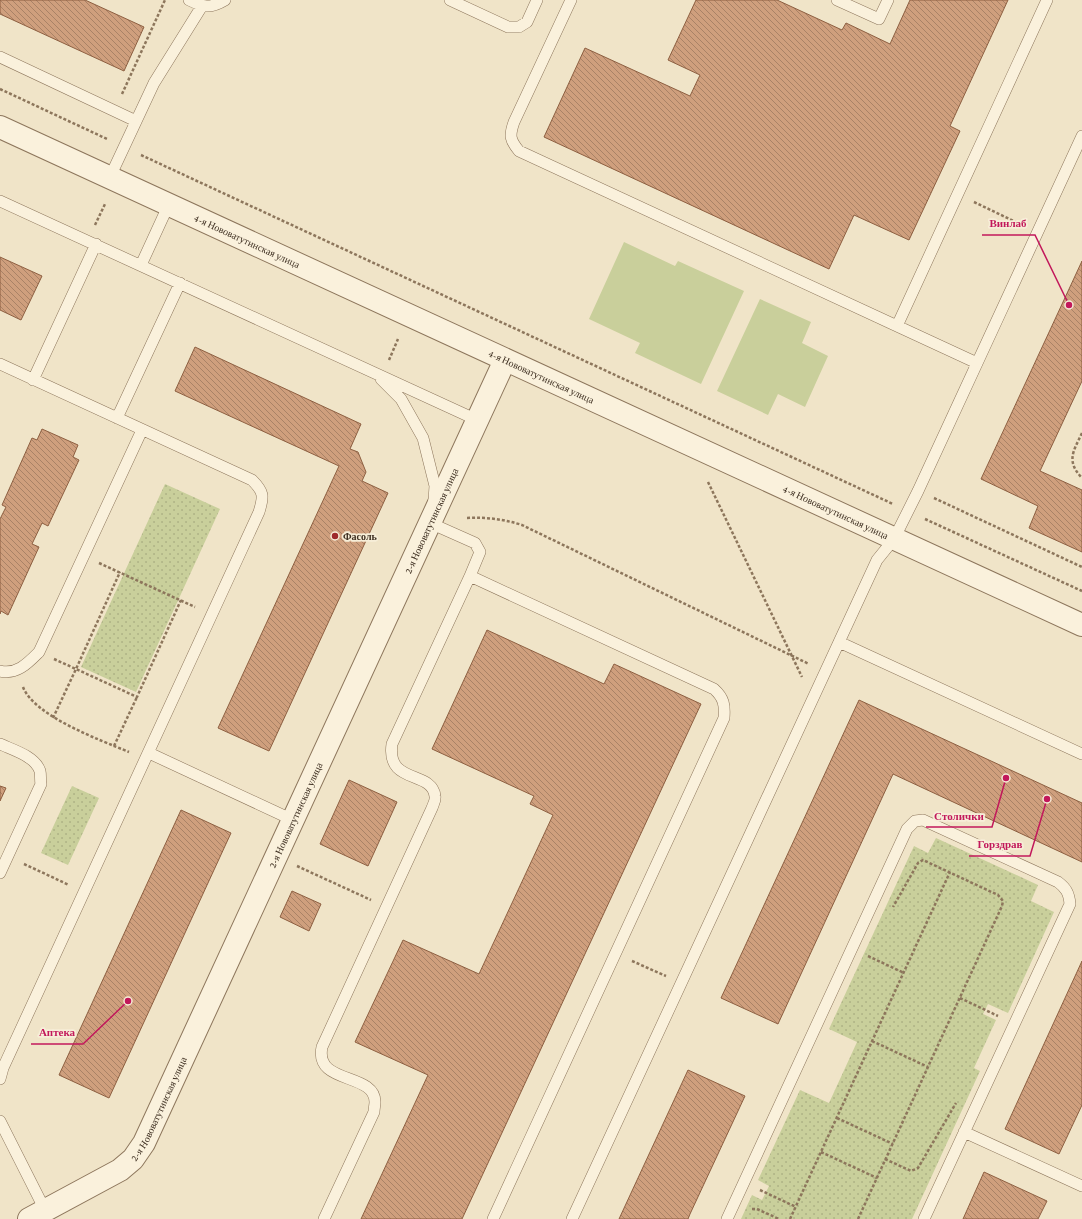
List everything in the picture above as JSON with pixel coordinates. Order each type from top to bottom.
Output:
[{"type":"street","name":"4-я Нововатутинская улица","points":[[0,127],[1082,625]]},
{"type":"street","name":"2-я Нововатутинская улица","points":[[37,1215],[120,1170],[133,1159],[144,1144],[506,360]]},
{"type":"lane","points":[[189,0],[202,6],[215,5],[225,0]]},
{"type":"lane","points":[[450,0],[508,27],[519,27],[527,22],[537,0]]},
{"type":"lane","points":[[571,0],[510,133],[512,142],[519,151],[977,363]]},
{"type":"lane","points":[[837,0],[879,19],[888,0]]},
{"type":"lane","points":[[897,326],[1047,0]]},
{"type":"lane","points":[[110,177],[160,71],[202,6]]},
{"type":"lane","points":[[0,57],[136,121]]},
{"type":"lane","points":[[572,1219],[877,560],[894,538],[918,491],[1082,136]]},
{"type":"lane","points":[[0,200],[477,420]]},
{"type":"lane","points":[[141,265],[169,204]]},
{"type":"lane","points":[[33,380],[92,242]]},
{"type":"lane","points":[[117,418],[180,283]]},
{"type":"lane","points":[[0,1078],[259,512],[263,500],[261,489],[252,480],[33,380],[1,367]]},
{"type":"lane","points":[[324,1219],[374,1112],[375,1102],[374,1095],[369,1088],[329,1070],[322,1061],[320,1054],[432,808],[435,797],[432,788],[426,783],[400,771],[393,763],[391,754],[392,744],[480,552],[475,543],[431,521],[436,486],[423,438],[401,399],[379,375]]},
{"type":"lane","points":[[0,671],[5,672],[25,667],[39,652],[142,430]]},
{"type":"lane","points":[[470,576],[714,689],[720,695],[725,704],[724,718],[492,1219]]},
{"type":"lane","points":[[839,642],[1082,754]]},
{"type":"lane","points":[[0,744],[28,757],[35,763],[40,771],[40,784],[0,873]]},
{"type":"lane","points":[[147,757],[293,820]]},
{"type":"lane","points":[[727,1219],[908,829],[915,821],[923,820],[1058,882],[1064,886],[1070,897],[1070,904],[924,1219]]},
{"type":"lane","points":[[0,1121],[37,1215]]},
{"type":"lane","points":[[964,1132],[1082,1186]]},
{"type":"path","points":[[114,111],[165,0]]},
{"type":"path","points":[[0,89],[1082,591]]},
{"type":"path","points":[[958,194],[1038,232]]},
{"type":"path","points":[[92,242],[105,204]]},
{"type":"path","points":[[379,375],[398,339]]},
{"type":"path","points":[[1082,433],[1072,458],[1074,469],[1082,478]]},
{"type":"path","points":[[708,482],[813,699]]},
{"type":"path","points":[[918,491],[1082,567]]},
{"type":"path","points":[[431,521],[485,518],[504,520],[522,525],[825,672]]},
{"type":"path","points":[[84,556],[212,615]]},
{"type":"path","points":[[53,718],[120,572]]},
{"type":"path","points":[[114,746],[181,600]]},
{"type":"path","points":[[39,652],[137,697]]},
{"type":"path","points":[[16,670],[24,691],[36,706],[53,718],[114,746],[147,757]]},
{"type":"path","points":[[277,856],[386,907]]},
{"type":"path","points":[[858,1219],[1003,901],[998,895],[926,861],[920,861],[892,909]]},
{"type":"path","points":[[25,865],[84,892]]},
{"type":"path","points":[[790,1219],[950,872]]},
{"type":"path","points":[[852,948],[904,972]]},
{"type":"path","points":[[616,953],[681,983]]},
{"type":"path","points":[[960,998],[1014,1024]]},
{"type":"path","points":[[872,1041],[928,1066]]},
{"type":"path","points":[[885,1159],[911,1171],[918,1168],[956,1102]]},
{"type":"path","points":[[837,1118],[893,1144]]},
{"type":"path","points":[[821,1152],[877,1178]]},
{"type":"path","points":[[744,1183],[796,1207]]},
{"type":"path","points":[[750,1211],[754,1208],[780,1219]]},
{"type":"green space","points":[[624,242],[675,266],[678,261],[744,291],[701,384],[635,353],[640,343],[589,319]]},
{"type":"green space","points":[[760,299],[811,322],[802,343],[828,356],[805,407],[778,394],[768,415],[717,391]]},
{"type":"green space","points":[[165,484],[220,509],[136,692],[81,667]]},
{"type":"green space","points":[[72,786],[99,798],[68,865],[41,853]]},
{"type":"green space","points":[[936,838],[1038,885],[1031,901],[1054,912],[1008,1013],[988,1004],[983,1014],[996,1020],[974,1068],[980,1071],[912,1219],[741,1219],[752,1195],[762,1200],[769,1186],[758,1180],[800,1090],[829,1103],[857,1042],[829,1029],[914,846],[928,853]]},
{"type":"building","points":[[0,0],[85,0],[144,27],[124,71],[0,14]]},
{"type":"building","points":[[696,0],[777,0],[842,30],[846,23],[890,44],[910,0],[1008,0],[950,126],[960,131],[909,240],[854,215],[829,269],[544,137],[585,48],[690,96],[700,75],[668,60]]},
{"type":"building","points":[[0,257],[42,276],[21,320],[0,310]]},
{"type":"building","points":[[1082,261],[1082,381],[1040,471],[1082,490],[1082,552],[1029,528],[1038,506],[981,479]]},
{"type":"building","points":[[195,347],[361,424],[350,449],[358,452],[366,472],[362,481],[388,493],[269,751],[218,728],[339,466],[175,391]]},
{"type":"building","points":[[42,429],[78,445],[73,457],[79,460],[48,526],[42,523],[32,544],[39,547],[8,615],[1,611],[0,614],[0,519],[6,507],[2,505],[32,438],[37,440]]},
{"type":"building","points":[[487,630],[604,684],[614,664],[701,704],[462,1219],[361,1219],[428,1075],[355,1042],[403,940],[479,974],[553,815],[530,804],[534,796],[432,749]]},
{"type":"building","points":[[859,700],[1082,803],[1082,862],[893,774],[778,1024],[721,998]]},
{"type":"building","points":[[349,780],[397,802],[368,866],[320,844]]},
{"type":"building","points":[[0,786],[6,788],[0,801]]},
{"type":"building","points":[[181,810],[231,833],[109,1098],[59,1075]]},
{"type":"building","points":[[292,891],[321,904],[309,931],[280,917]]},
{"type":"building","points":[[1082,961],[1082,1105],[1059,1154],[1005,1129]]},
{"type":"building","points":[[688,1070],[745,1096],[688,1219],[619,1219]]},
{"type":"building","points":[[984,1172],[1047,1201],[1038,1219],[963,1219]]},
{"type":"place","name":"Винлаб","points":[[1069,305]]},
{"type":"place","name":"Фасоль","points":[[335,536]]},
{"type":"place","name":"Столички","points":[[1006,778]]},
{"type":"place","name":"Горздрав","points":[[1047,799]]},
{"type":"place","name":"Аптека","points":[[128,1001]]}]
